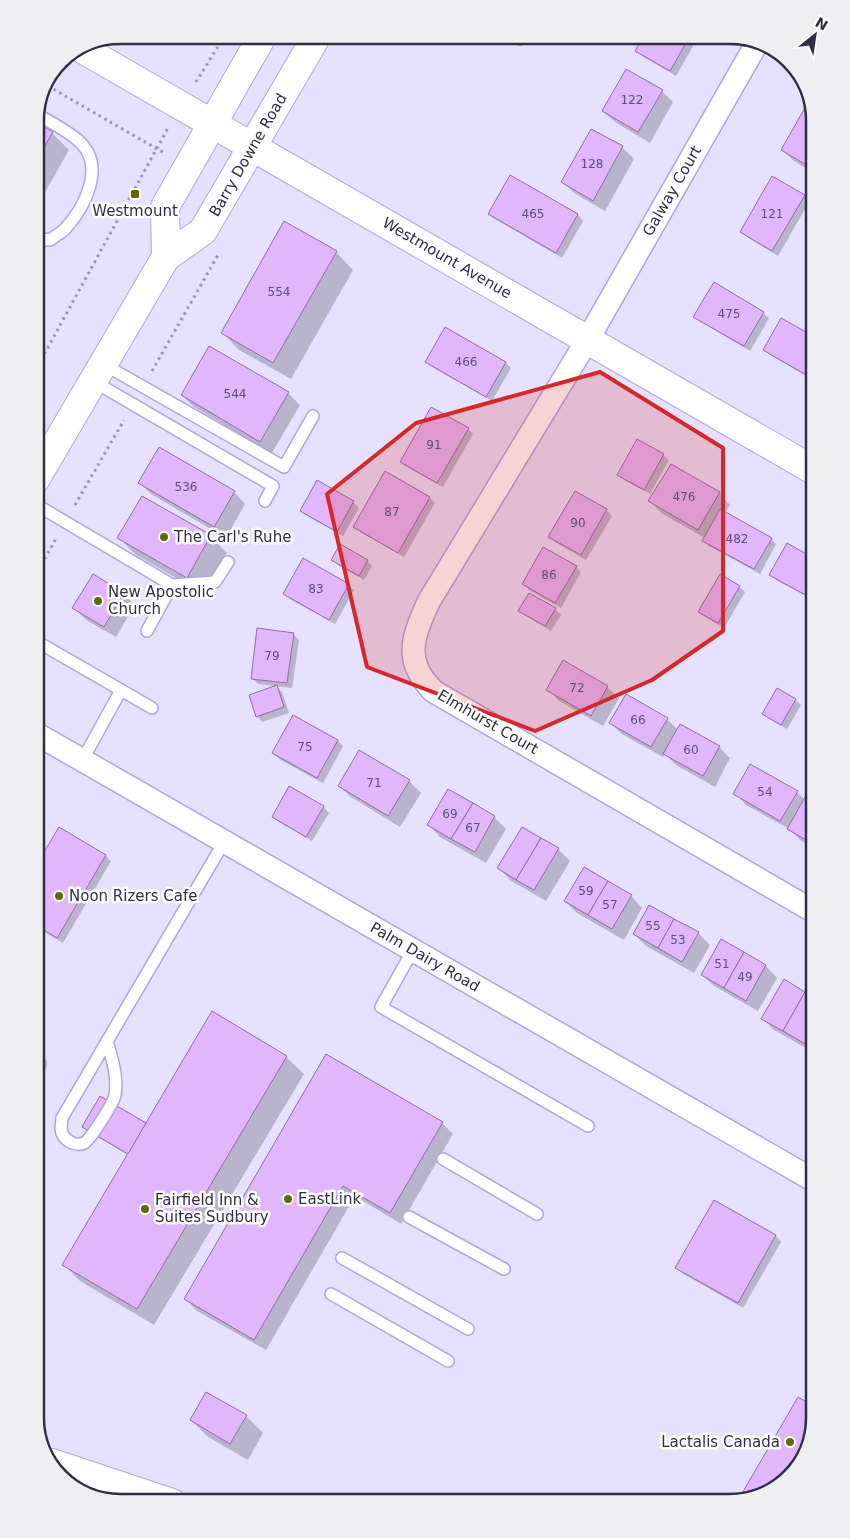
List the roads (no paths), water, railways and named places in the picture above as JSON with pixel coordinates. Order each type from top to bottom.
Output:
[{"type":"main road","points":[[166,257],[165,207],[211,123],[258,44]]},
{"type":"main road","name":"Barry Downe Road","points":[[44,465],[166,257],[203,231],[313,44]]},
{"type":"main road","name":"Westmount Avenue","points":[[87,52],[806,465]]},
{"type":"main road","points":[[63,1467],[144,1494]]},
{"type":"street","name":"Galway Court","points":[[588,339],[754,48]]},
{"type":"street","name":"Elmhurst Court","points":[[588,339],[429,601],[415,633],[413,653],[418,672],[433,691],[806,907]]},
{"type":"street","name":"Palm Dairy Road","points":[[44,738],[806,1176]]},
{"type":"lane","points":[[44,119],[81,143],[92,161],[92,177],[81,208],[64,230],[50,240],[44,239]]},
{"type":"lane","points":[[98,372],[143,386],[284,467],[313,416]]},
{"type":"lane","points":[[98,372],[132,405],[273,486],[265,501]]},
{"type":"lane","points":[[44,509],[172,585],[215,582],[228,562]]},
{"type":"lane","points":[[147,632],[172,585]]},
{"type":"lane","points":[[44,646],[152,708]]},
{"type":"lane","points":[[82,761],[121,690]]},
{"type":"lane","points":[[107,1041],[116,1081],[115,1097],[91,1137],[84,1143],[74,1144],[65,1139],[61,1131],[62,1118],[107,1041],[224,842]]},
{"type":"lane","points":[[413,950],[381,1006],[588,1126]]},
{"type":"lane","points":[[443,1159],[537,1214]]},
{"type":"lane","points":[[409,1217],[504,1269]]},
{"type":"lane","points":[[342,1258],[468,1329]]},
{"type":"lane","points":[[331,1294],[448,1361]]},
{"type":"place","name":"Westmount","points":[[135,194]]},
{"type":"place","name":"The Carl's Ruhe","points":[[164,537]]},
{"type":"place","name":"New Apostolic Church","points":[[98,601]]},
{"type":"place","name":"Noon Rizers Cafe","points":[[59,896]]},
{"type":"place","name":"EastLink","points":[[288,1199]]},
{"type":"place","name":"Fairfield Inn & Suites Sudbury","points":[[145,1209]]},
{"type":"place","name":"Lactalis Canada","points":[[790,1442]]}]
